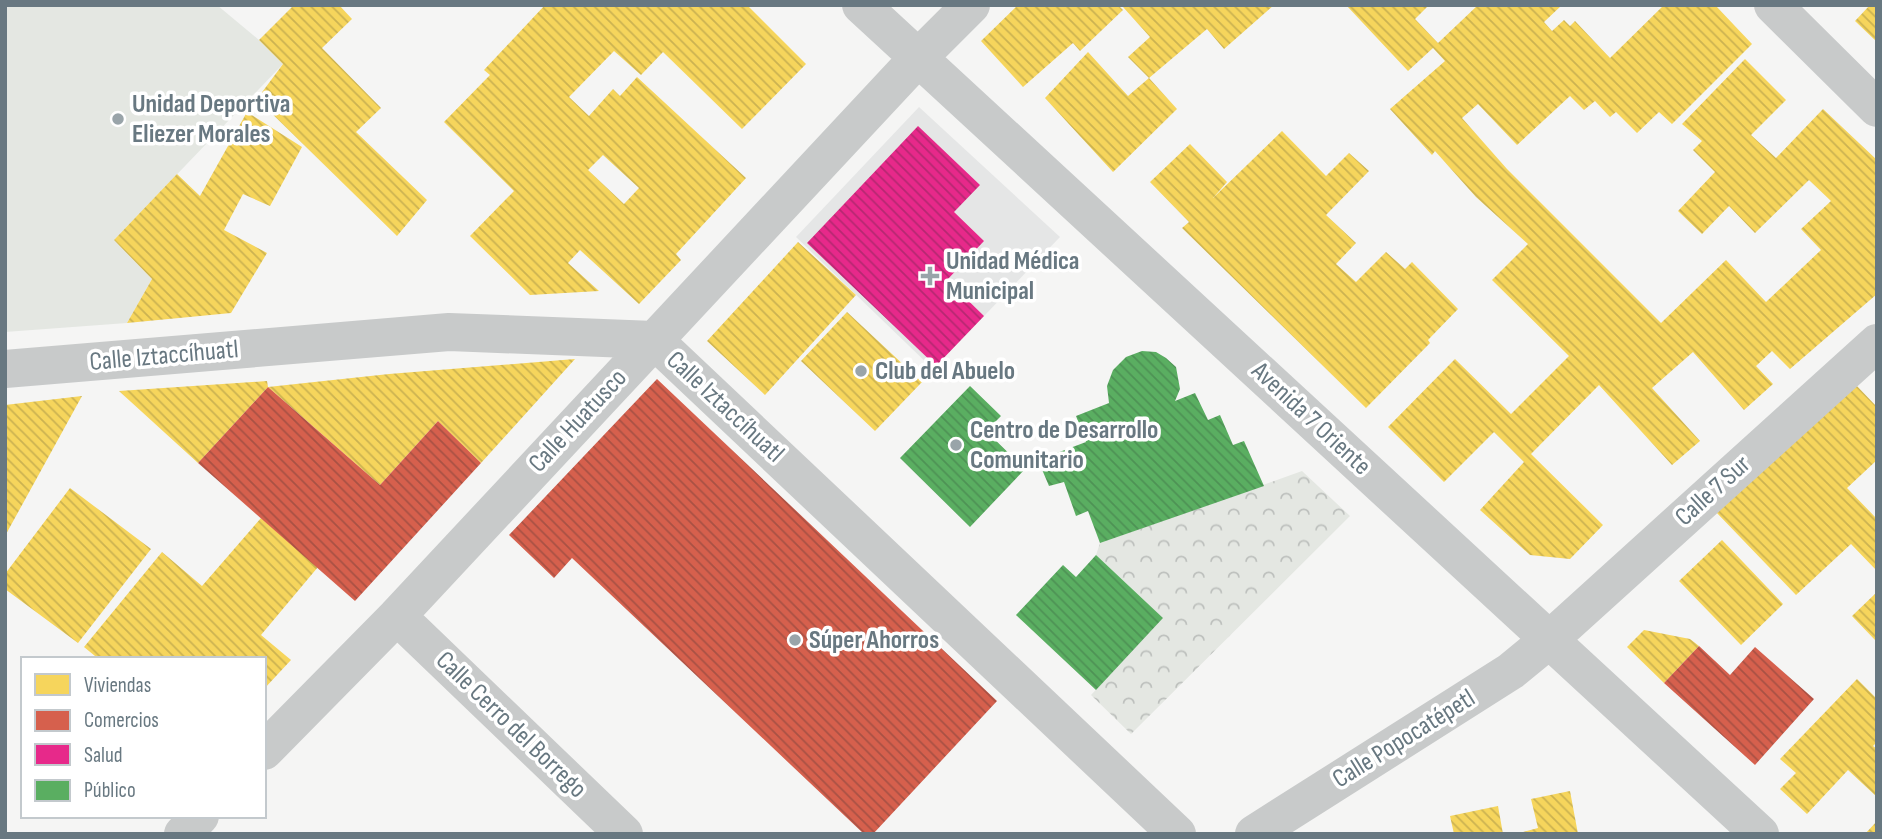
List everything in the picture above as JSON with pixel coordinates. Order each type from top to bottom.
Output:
[{"type":"street","name":"Avenida 7 Oriente","points":[[861,5],[1760,834]]},
{"type":"street","name":"Calle Huatusco","points":[[266,749],[397,616],[653,340],[971,5]]},
{"type":"street","points":[[1773,5],[1877,108]]},
{"type":"street","name":"Calle Iztaccíhuatl","points":[[5,369],[449,332],[653,340],[1177,834]]},
{"type":"street","name":"Calle 7 Sur","points":[[1550,639],[1877,343]]},
{"type":"street","name":"Calle Cerro del Borrego","points":[[397,616],[624,834]]},
{"type":"street","name":"Calle Popocatépetl","points":[[1254,834],[1511,671],[1550,639]]},
{"type":"street","points":[[183,834],[198,818]]},
{"type":"shaded area","name":"Unidad Médica Municipal","points":[[919,107],[1060,237],[933,369],[796,237]]},
{"type":"green space","name":"Unidad Deportiva Eliezer Morales","points":[[5,5],[217,5],[283,64],[114,240],[152,279],[127,323],[5,332]]},
{"type":"green space","points":[[1302,471],[1350,516],[1131,734],[1091,695],[1163,618],[1096,555],[1100,543]]},
{"type":"building: Viviendas","points":[[294,5],[339,5],[352,19],[322,48],[381,108],[356,132],[427,200],[397,236],[257,99],[283,64],[259,40]]},
{"type":"building: Viviendas","points":[[545,5],[747,5],[806,64],[742,129],[663,52],[641,75],[614,51],[569,97],[589,116],[613,89],[620,96],[637,77],[746,178],[676,254],[681,260],[639,304],[580,250],[568,263],[599,291],[530,295],[470,236],[514,191],[444,122],[490,75],[484,70]],"holes":[[[603,155],[639,188],[624,204],[588,170]]]},
{"type":"building: Viviendas","points":[[1018,5],[1118,5],[1123,10],[1080,51],[1073,43],[1023,87],[981,41]]},
{"type":"building: Viviendas","points":[[1274,5],[1224,49],[1207,29],[1149,78],[1128,57],[1150,37],[1123,7]]},
{"type":"building: Viviendas","points":[[1346,5],[1429,5],[1415,19],[1438,43],[1478,5],[1562,5],[1544,22],[1552,31],[1564,20],[1570,26],[1575,21],[1610,58],[1664,5],[1715,5],[1752,44],[1672,124],[1659,112],[1637,133],[1616,112],[1610,117],[1595,101],[1584,110],[1570,96],[1517,145],[1478,104],[1462,118],[1507,169],[1661,323],[1726,260],[1766,302],[1821,250],[1801,229],[1831,201],[1809,180],[1755,233],[1729,206],[1702,234],[1678,211],[1715,172],[1693,150],[1702,141],[1682,124],[1745,59],[1786,100],[1751,135],[1776,158],[1823,109],[1877,160],[1877,294],[1790,369],[1772,351],[1756,366],[1773,384],[1744,410],[1693,352],[1652,388],[1700,441],[1672,465],[1599,385],[1531,454],[1603,525],[1570,559],[1530,555],[1480,510],[1524,462],[1494,432],[1444,482],[1388,427],[1455,359],[1511,414],[1569,356],[1492,280],[1528,244],[1476,197],[1435,151],[1432,155],[1390,109],[1445,61],[1433,48],[1408,71]]},
{"type":"building: Viviendas","points":[[1870,5],[1877,5],[1877,42],[1855,21]]},
{"type":"building: Viviendas","points":[[1088,52],[1128,96],[1149,78],[1177,109],[1113,172],[1045,98]]},
{"type":"building: Viviendas","points":[[247,112],[302,147],[270,206],[243,194],[224,230],[267,253],[231,313],[127,323],[152,279],[114,240],[177,174],[200,196]]},
{"type":"building: Viviendas","points":[[1282,131],[1326,176],[1349,153],[1369,171],[1326,215],[1356,243],[1336,264],[1356,282],[1386,252],[1405,269],[1412,262],[1458,309],[1428,340],[1430,343],[1366,408],[1182,228],[1189,222],[1150,182],[1190,144],[1227,182],[1213,198]]},
{"type":"building: Viviendas","points":[[798,242],[856,295],[765,395],[707,341]]},
{"type":"building: Viviendas","name":"Club del Abuelo","points":[[847,312],[922,382],[875,431],[801,361]]},
{"type":"building: Viviendas","points":[[575,359],[481,463],[438,421],[380,485],[268,387],[389,374]]},
{"type":"building: Viviendas","points":[[267,381],[268,387],[198,463],[119,391]]},
{"type":"building: Viviendas","points":[[1855,384],[1877,407],[1877,460],[1847,488],[1877,519],[1877,571],[1851,544],[1796,595],[1715,511]]},
{"type":"building: Viviendas","points":[[82,396],[5,536],[5,405]]},
{"type":"building: Viviendas","points":[[70,488],[151,549],[78,643],[5,589],[5,574]]},
{"type":"building: Viviendas","points":[[708,492],[931,705],[859,780],[636,568]]},
{"type":"building: Viviendas","points":[[261,518],[318,567],[261,635],[291,660],[266,687],[266,657],[94,657],[84,647],[162,552],[202,586]]},
{"type":"building: Viviendas","points":[[1722,540],[1783,604],[1741,645],[1679,581]]},
{"type":"building: Viviendas","points":[[1877,592],[1877,638],[1875,640],[1852,616]]},
{"type":"building: Viviendas","points":[[1644,630],[1690,639],[1699,646],[1664,683],[1627,647]]},
{"type":"building: Viviendas","points":[[1857,679],[1877,699],[1877,742],[1873,746],[1877,749],[1877,797],[1848,770],[1807,814],[1780,789],[1796,773],[1780,759]]},
{"type":"building: Viviendas","points":[[1570,791],[1578,834],[1515,834],[1538,828],[1531,799]]},
{"type":"building: Viviendas","points":[[1498,806],[1503,834],[1454,834],[1450,816]]},
{"type":"building: Viviendas","points":[[1877,821],[1877,834],[1865,834]]},
{"type":"building: Comercios","name":"Súper Ahorros","points":[[657,379],[997,701],[873,834],[864,834],[572,558],[554,578],[509,535]]},
{"type":"building: Comercios","points":[[268,387],[380,485],[438,421],[481,463],[355,601],[198,463]]},
{"type":"building: Comercios","points":[[1699,646],[1730,675],[1755,647],[1814,699],[1755,765],[1664,683]]},
{"type":"building: Salud","name":"Unidad Médica Municipal","points":[[918,126],[980,185],[954,212],[984,241],[947,280],[984,316],[936,366],[807,243]]},
{"type":"building: Público","points":[[1142,351],[1156,352],[1176,367],[1180,389],[1175,401],[1195,393],[1208,420],[1220,415],[1233,445],[1244,441],[1264,486],[1100,543],[1088,511],[1076,516],[1064,482],[1049,486],[1038,460],[1086,442],[1076,416],[1109,403],[1107,386],[1113,370],[1126,357]]},
{"type":"building: Público","name":"Centro de Desarrollo Comunitario","points":[[970,386],[1001,416],[986,431],[1025,469],[970,527],[900,458]]},
{"type":"building: Público","points":[[1096,555],[1163,618],[1096,690],[1016,615],[1063,565],[1076,577]]},
{"type":"place","name":"Unidad Deportiva Eliezer Morales","points":[[118,119]]},
{"type":"place","name":"Unidad Médica Municipal","points":[[930,276]]},
{"type":"place","name":"Club del Abuelo","points":[[861,371]]},
{"type":"place","name":"Centro de Desarrollo Comunitario","points":[[956,445]]},
{"type":"place","name":"Súper Ahorros","points":[[795,640]]}]
